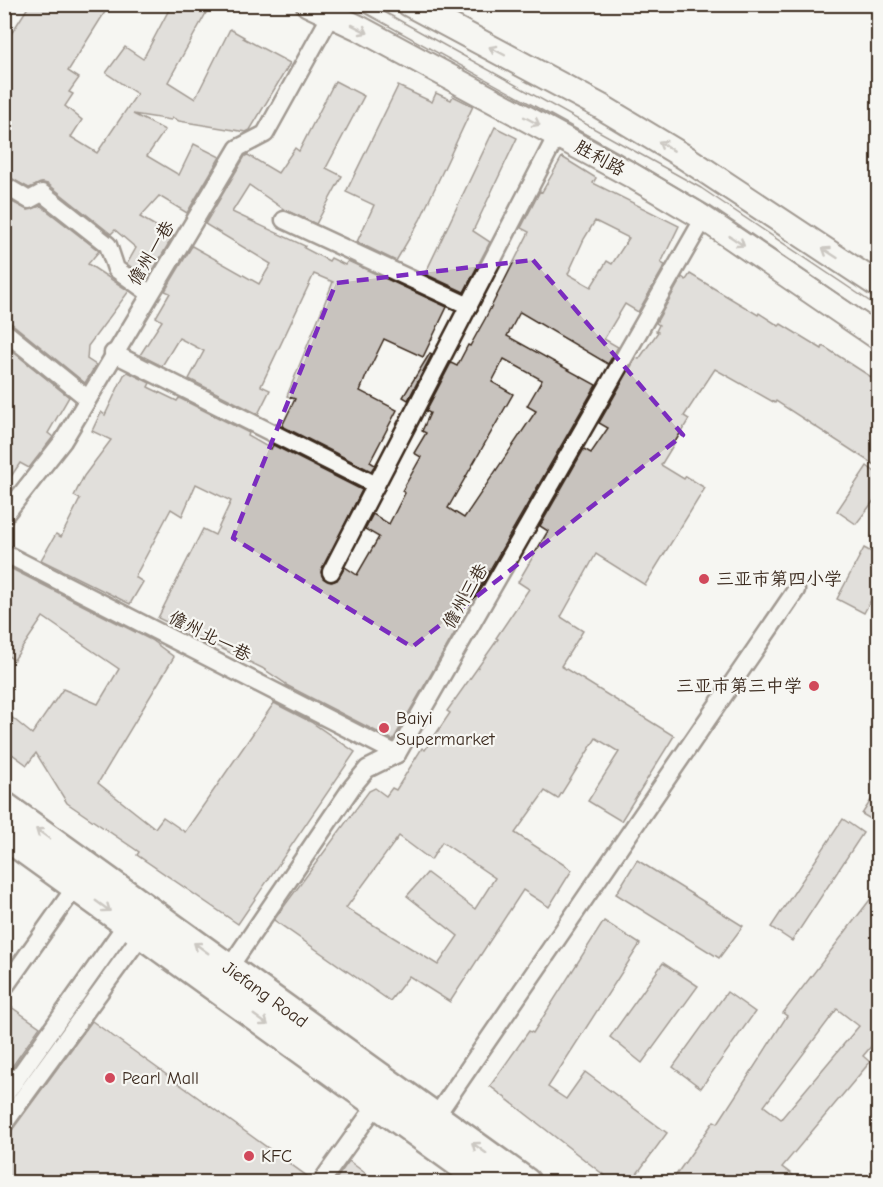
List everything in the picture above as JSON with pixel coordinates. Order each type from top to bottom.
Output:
[{"type":"main road","name":"胜利路","points":[[308,4],[631,175],[704,218],[879,337]]},
{"type":"main road","points":[[409,4],[618,117],[683,156],[879,285]]},
{"type":"main road","name":"Jiefang Road","points":[[4,806],[526,1182]]},
{"type":"main road","name":"Jiefang Road","points":[[4,835],[485,1182]]},
{"type":"street","name":"儋州一巷","points":[[4,516],[63,441],[238,148],[265,134],[331,15]]},
{"type":"street","points":[[331,572],[557,135]]},
{"type":"street","points":[[4,185],[29,200],[42,193],[108,245],[116,270],[150,293]]},
{"type":"street","name":"儋州三巷","points":[[397,754],[704,218]]},
{"type":"street","points":[[284,220],[469,306]]},
{"type":"street","points":[[4,331],[87,398]]},
{"type":"street","points":[[114,353],[376,485]]},
{"type":"street","name":"儋州北一巷","points":[[4,553],[397,754]]},
{"type":"street","points":[[436,1116],[796,590]]},
{"type":"street","points":[[228,968],[352,786],[367,769],[397,754]]},
{"type":"street","points":[[4,988],[76,886]]},
{"type":"street","points":[[4,1096],[134,929]]},
{"type":"street","points":[[4,1124],[134,929]]},
{"type":"street","points":[[321,1182],[377,1104]]},
{"type":"highlighted area","points":[[533,260],[683,435],[412,647],[233,538],[336,283]]},
{"type":"building","points":[[30,4],[110,4],[68,71],[79,78],[69,92],[73,94],[65,106],[82,120],[71,137],[97,153],[137,94],[106,73],[125,47],[143,59],[172,4],[211,4],[168,82],[195,99],[230,29],[290,63],[250,130],[246,132],[179,121],[173,118],[171,120],[133,114],[165,130],[147,156],[179,175],[194,144],[220,157],[187,213],[159,196],[140,217],[173,236],[148,279],[127,264],[136,248],[115,230],[111,234],[48,184],[42,183],[29,188],[4,175],[4,30],[11,34]]},
{"type":"building","points":[[335,81],[364,96],[326,168],[342,176],[316,224],[285,210],[249,185],[232,212],[305,246],[304,248],[329,261],[331,258],[345,265],[348,261],[447,307],[423,357],[384,339],[366,376],[360,391],[397,410],[370,462],[375,465],[371,471],[282,426],[295,399],[287,396],[333,282],[314,274],[261,386],[270,390],[258,414],[189,379],[204,351],[179,338],[162,366],[140,355],[162,321],[156,317],[170,293],[165,291],[192,246],[259,284],[271,264],[205,224],[245,156],[248,155],[278,173],[295,148],[299,151]]},
{"type":"building","points":[[398,86],[432,102],[436,93],[451,100],[453,96],[473,106],[420,220],[396,261],[357,242],[374,205],[346,192]]},
{"type":"building","points":[[495,127],[517,138],[473,231],[490,242],[464,292],[425,274]]},
{"type":"building","points":[[562,157],[596,178],[593,183],[679,226],[661,263],[665,265],[638,312],[625,304],[604,339],[618,347],[608,364],[520,312],[507,336],[596,385],[473,599],[462,592],[448,619],[459,625],[393,740],[286,685],[262,668],[158,618],[203,529],[215,535],[231,501],[196,484],[182,516],[171,509],[135,577],[143,582],[130,604],[41,560],[56,534],[61,537],[80,499],[74,496],[84,476],[111,440],[92,431],[101,412],[105,415],[124,375],[128,372],[150,383],[148,387],[177,401],[179,398],[249,433],[248,436],[271,449],[273,445],[362,490],[321,572],[323,578],[331,582],[337,580],[345,567],[357,575],[379,537],[365,529],[373,514],[389,524],[405,493],[402,491],[421,457],[414,453],[426,433],[422,431],[430,413],[426,411],[451,363],[457,366],[485,319],[529,232],[521,228],[540,191],[542,192]],"holes":[[[595,221],[629,238],[612,264],[607,261],[591,287],[568,274]],[[504,359],[542,380],[527,406],[536,411],[464,518],[448,508],[513,394],[492,382]]]},
{"type":"building","points":[[4,198],[28,210],[41,206],[99,251],[88,264],[129,291],[88,346],[87,359],[96,365],[85,383],[11,323],[4,321]]},
{"type":"building","points":[[690,274],[758,315],[759,313],[779,326],[781,324],[822,349],[823,346],[879,382],[879,468],[776,401],[775,403],[715,369],[684,416],[689,419],[661,465],[684,479],[686,476],[705,488],[645,585],[596,554],[561,617],[583,631],[561,666],[674,736],[621,821],[588,801],[619,752],[596,738],[558,799],[545,791],[515,833],[572,870],[549,907],[523,890],[450,1002],[409,976],[390,1001],[274,920],[369,791],[375,788],[386,796],[392,788],[396,790],[422,748],[425,750],[450,713],[447,711],[498,639],[496,638],[529,589],[518,582],[548,531],[540,526],[584,449],[591,453],[608,428],[599,423],[636,358],[639,359],[658,332],[656,331],[659,325],[656,323],[682,277],[686,280]],"holes":[[[399,836],[431,860],[442,842],[495,878],[475,909],[427,873],[407,896],[458,936],[438,965],[346,908]]]},
{"type":"building","points":[[12,351],[69,397],[48,433],[53,437],[29,468],[20,463],[4,487],[4,360]]},
{"type":"building","points":[[430,353],[432,354],[408,400],[403,397]]},
{"type":"building","points":[[867,466],[879,475],[879,494],[856,524],[837,511]]},
{"type":"building","points":[[864,548],[879,556],[879,585],[864,613],[837,599]]},
{"type":"building","points":[[4,565],[151,640],[174,657],[98,783],[155,828],[163,817],[185,832],[274,703],[311,722],[355,752],[238,924],[137,855],[139,852],[67,803],[36,753],[27,765],[4,748],[4,711],[32,734],[63,689],[98,704],[119,669],[43,617],[14,660],[4,653]]},
{"type":"building","points":[[879,788],[879,824],[862,814]]},
{"type":"building","points":[[843,819],[863,833],[792,941],[771,927]]},
{"type":"building","points":[[637,860],[743,926],[719,958],[616,894]]},
{"type":"building","points":[[879,888],[879,1037],[863,1056],[870,1062],[782,1167],[802,1182],[671,1182],[714,1121],[718,1123],[787,1016],[783,1013]],"holes":[[[837,1009],[859,1026],[781,1119],[764,1106]]]},
{"type":"building","points":[[604,921],[640,944],[548,1087],[566,1099],[585,1072],[667,1133],[631,1182],[613,1182],[490,1086],[529,1031],[533,1033]]},
{"type":"building","points":[[663,963],[698,986],[642,1063],[610,1037]]},
{"type":"building","points":[[727,992],[755,1012],[701,1088],[673,1067]]},
{"type":"building","points":[[4,1002],[40,1027],[4,1078]]},
{"type":"building","name":"Pearl Mall","points":[[92,1021],[311,1179],[311,1182],[4,1182],[4,1137],[12,1130]]},
{"type":"building","points":[[349,1161],[377,1182],[334,1182]]},
{"type":"tram line","points":[[349,4],[616,151],[700,201],[878,321]]},
{"type":"tram line","points":[[370,4],[701,188],[878,307]]},
{"type":"place","name":"三亚市第四小学","points":[[704,579]]},
{"type":"place","name":"三亚市第三中学","points":[[814,686]]},
{"type":"place","name":"Baiyi Supermarket","points":[[384,728]]},
{"type":"place","name":"Pearl Mall","points":[[110,1078]]},
{"type":"place","name":"KFC","points":[[249,1156]]}]
